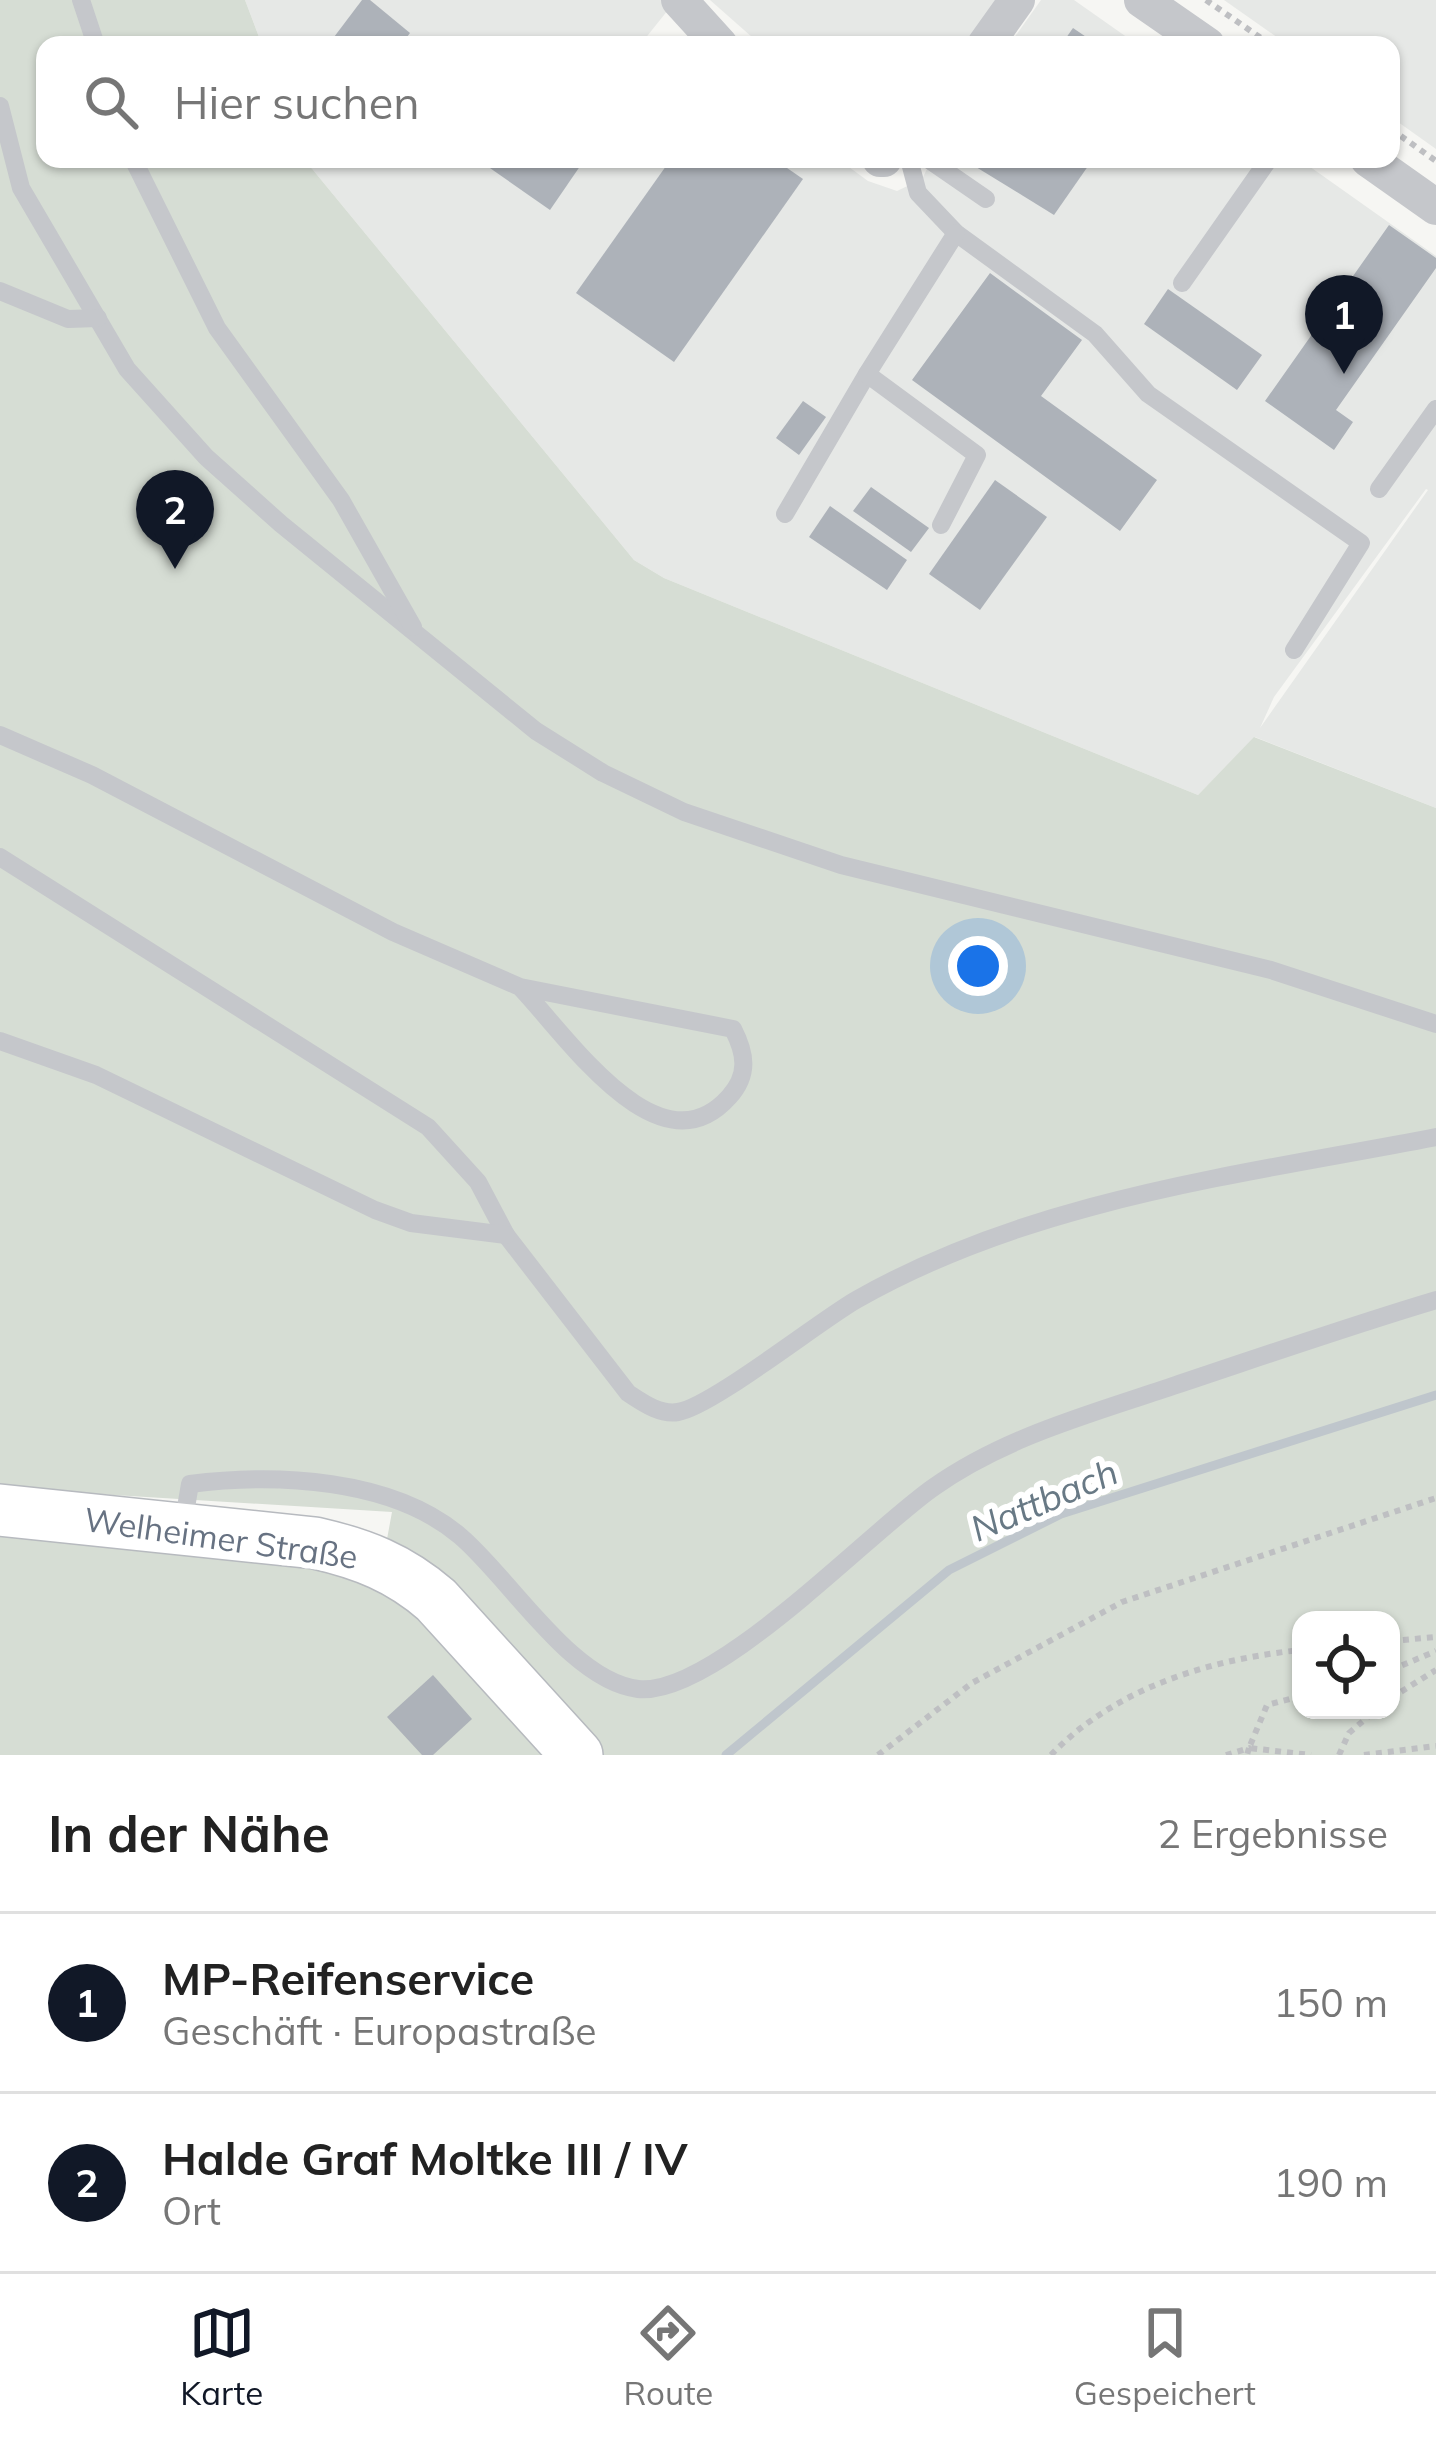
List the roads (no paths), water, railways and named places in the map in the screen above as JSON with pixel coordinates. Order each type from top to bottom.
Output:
[{"type":"street","points":[[679,0],[711,36]]},
{"type":"street","points":[[992,36],[1017,0]]},
{"type":"street","points":[[1142,0],[1194,36]]},
{"type":"street","points":[[1381,168],[1436,207]]},
{"type":"street","name":"Welheimer Straße","points":[[0,1510],[332,1547],[367,1555],[412,1579],[577,1755]]},
{"type":"lane","points":[[81,0],[93,36]]},
{"type":"lane","points":[[0,106],[22,188],[127,369],[206,458],[536,731],[603,773],[684,812],[864,872],[1271,970],[1436,1024]]},
{"type":"lane","points":[[138,168],[217,328],[341,500],[418,637]]},
{"type":"lane","points":[[911,168],[918,193],[956,233],[1095,334],[1148,394],[1361,543],[1294,650]]},
{"type":"lane","points":[[941,168],[986,199]]},
{"type":"lane","points":[[1182,283],[1263,168]]},
{"type":"lane","points":[[785,514],[956,233]]},
{"type":"lane","points":[[0,291],[68,320],[98,317]]},
{"type":"lane","points":[[867,374],[977,455],[941,525]]},
{"type":"lane","points":[[1379,489],[1436,409]]},
{"type":"lane","points":[[0,735],[92,775],[393,932],[520,987],[733,1029],[745,1065],[739,1087],[701,1120],[667,1122],[638,1108],[602,1076],[520,987]]},
{"type":"lane","points":[[0,856],[428,1127],[478,1182],[506,1235],[628,1393],[656,1410],[678,1412],[856,1300],[1006,1231],[1162,1190],[1436,1137]]},
{"type":"lane","points":[[0,1041],[97,1075],[375,1210],[411,1223],[506,1235]]},
{"type":"lane","points":[[183,1529],[190,1484],[242,1477],[368,1491],[459,1535],[555,1636],[603,1676],[638,1689],[667,1685],[699,1673],[763,1628],[933,1487],[982,1457],[1050,1427],[1436,1300]]},
{"type":"waterway","name":"Nattbach","points":[[726,1755],[949,1570],[1061,1514],[1436,1395]]},
{"type":"place","name":"MP-Reifenservice","points":[[1344,374]]},
{"type":"place","name":"Halde Graf Moltke III / IV","points":[[175,569]]}]
